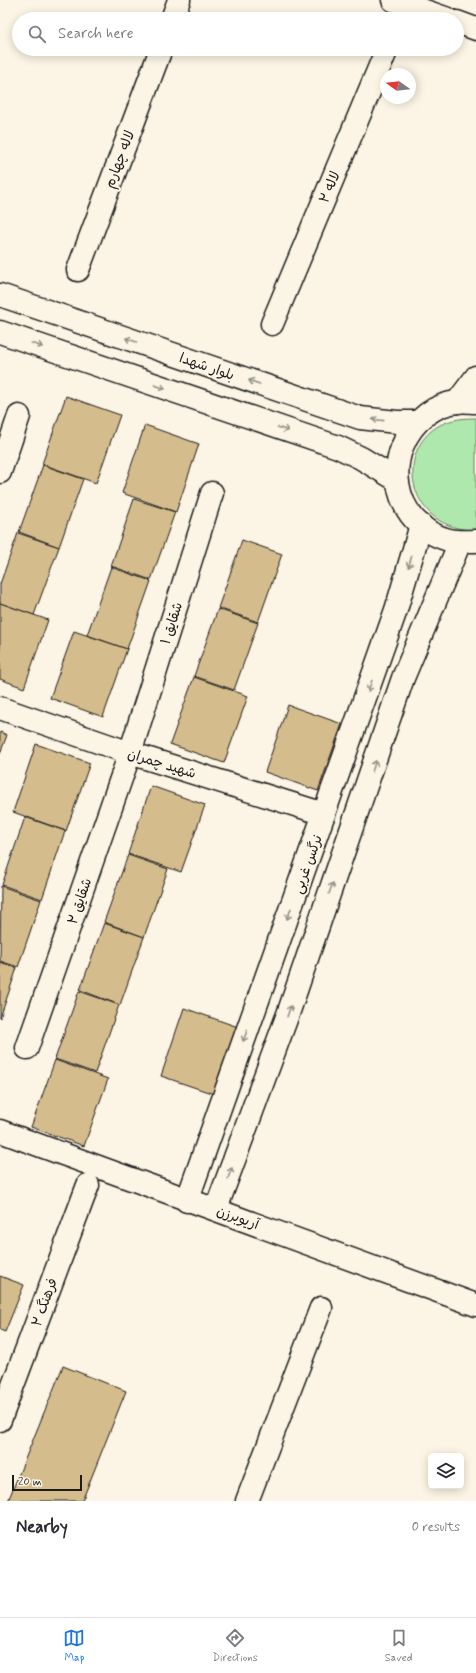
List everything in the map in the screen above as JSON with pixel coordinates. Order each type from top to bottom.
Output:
[{"type":"street","points":[[175,12],[179,0]]},
{"type":"street","points":[[401,6],[423,12]]},
{"type":"street","points":[[464,25],[476,29]]},
{"type":"street","name":"لاله چهارم","points":[[78,270],[158,56]]},
{"type":"street","name":"لاله ۲","points":[[272,324],[384,56]]},
{"type":"street","name":"بلوار شهدا","points":[[0,295],[360,418],[397,422],[417,422]]},
{"type":"street","points":[[0,332],[338,447],[361,458],[397,480]]},
{"type":"street","points":[[216,1209],[288,1014],[404,678],[468,541],[436,535],[417,522],[403,503],[397,480],[397,459],[404,439],[417,422],[435,408],[467,402],[476,377]]},
{"type":"street","points":[[0,472],[19,416]]},
{"type":"street","name":"شقایق ۱","points":[[130,753],[212,493]]},
{"type":"street","name":"نرگس غربی","points":[[187,1201],[396,610],[421,525]]},
{"type":"street","name":"شهید چمران","points":[[0,708],[130,753],[354,824]]},
{"type":"street","name":"شقایق ۲","points":[[27,1048],[130,753]]},
{"type":"street","name":"آریوبرزن","points":[[0,1131],[187,1201],[216,1209],[476,1305]]},
{"type":"street","name":"فرهنگ ۲","points":[[0,1420],[88,1185]]},
{"type":"street","points":[[247,1501],[321,1308]]},
{"type":"green space","points":[[476,418],[476,529],[472,530],[457,528],[446,524],[433,515],[423,504],[416,491],[413,476],[414,461],[418,447],[427,435],[440,425],[449,421]]},
{"type":"building","points":[[66,396],[120,415],[96,483],[42,464]]},
{"type":"building","points":[[145,425],[199,444],[176,512],[122,493]]},
{"type":"building","points":[[43,465],[83,479],[59,547],[19,532]]},
{"type":"building","points":[[134,499],[175,512],[151,580],[111,566]]},
{"type":"building","points":[[18,533],[59,547],[34,615],[0,603],[0,584]]},
{"type":"building","points":[[242,540],[282,554],[258,622],[218,608]]},
{"type":"building","points":[[111,567],[151,581],[127,649],[87,635]]},
{"type":"building","points":[[0,603],[48,620],[24,688],[0,679]]},
{"type":"building","points":[[218,609],[258,623],[234,690],[194,676]]},
{"type":"building","points":[[74,631],[127,649],[103,717],[50,698]]},
{"type":"building","points":[[194,677],[248,696],[224,763],[170,744]]},
{"type":"building","points":[[288,705],[342,724],[318,791],[265,772]]},
{"type":"building","points":[[0,732],[7,735],[0,754]]},
{"type":"building","points":[[36,744],[90,763],[66,831],[13,812]]},
{"type":"building","points":[[151,786],[205,805],[181,872],[128,854]]},
{"type":"building","points":[[25,817],[65,831],[42,899],[2,885]]},
{"type":"building","points":[[128,855],[168,869],[144,937],[104,922]]},
{"type":"building","points":[[1,886],[41,900],[18,967],[0,961]]},
{"type":"building","points":[[104,923],[144,937],[120,1005],[80,990]]},
{"type":"building","points":[[0,962],[17,968],[0,1018]]},
{"type":"building","points":[[79,991],[119,1005],[95,1073],[55,1059]]},
{"type":"building","points":[[184,1008],[238,1027],[214,1094],[161,1076]]},
{"type":"building","points":[[55,1060],[108,1079],[84,1146],[31,1127]]},
{"type":"building","points":[[0,1276],[24,1285],[5,1332],[0,1330]]},
{"type":"building","points":[[63,1366],[126,1391],[82,1501],[8,1501]]}]
